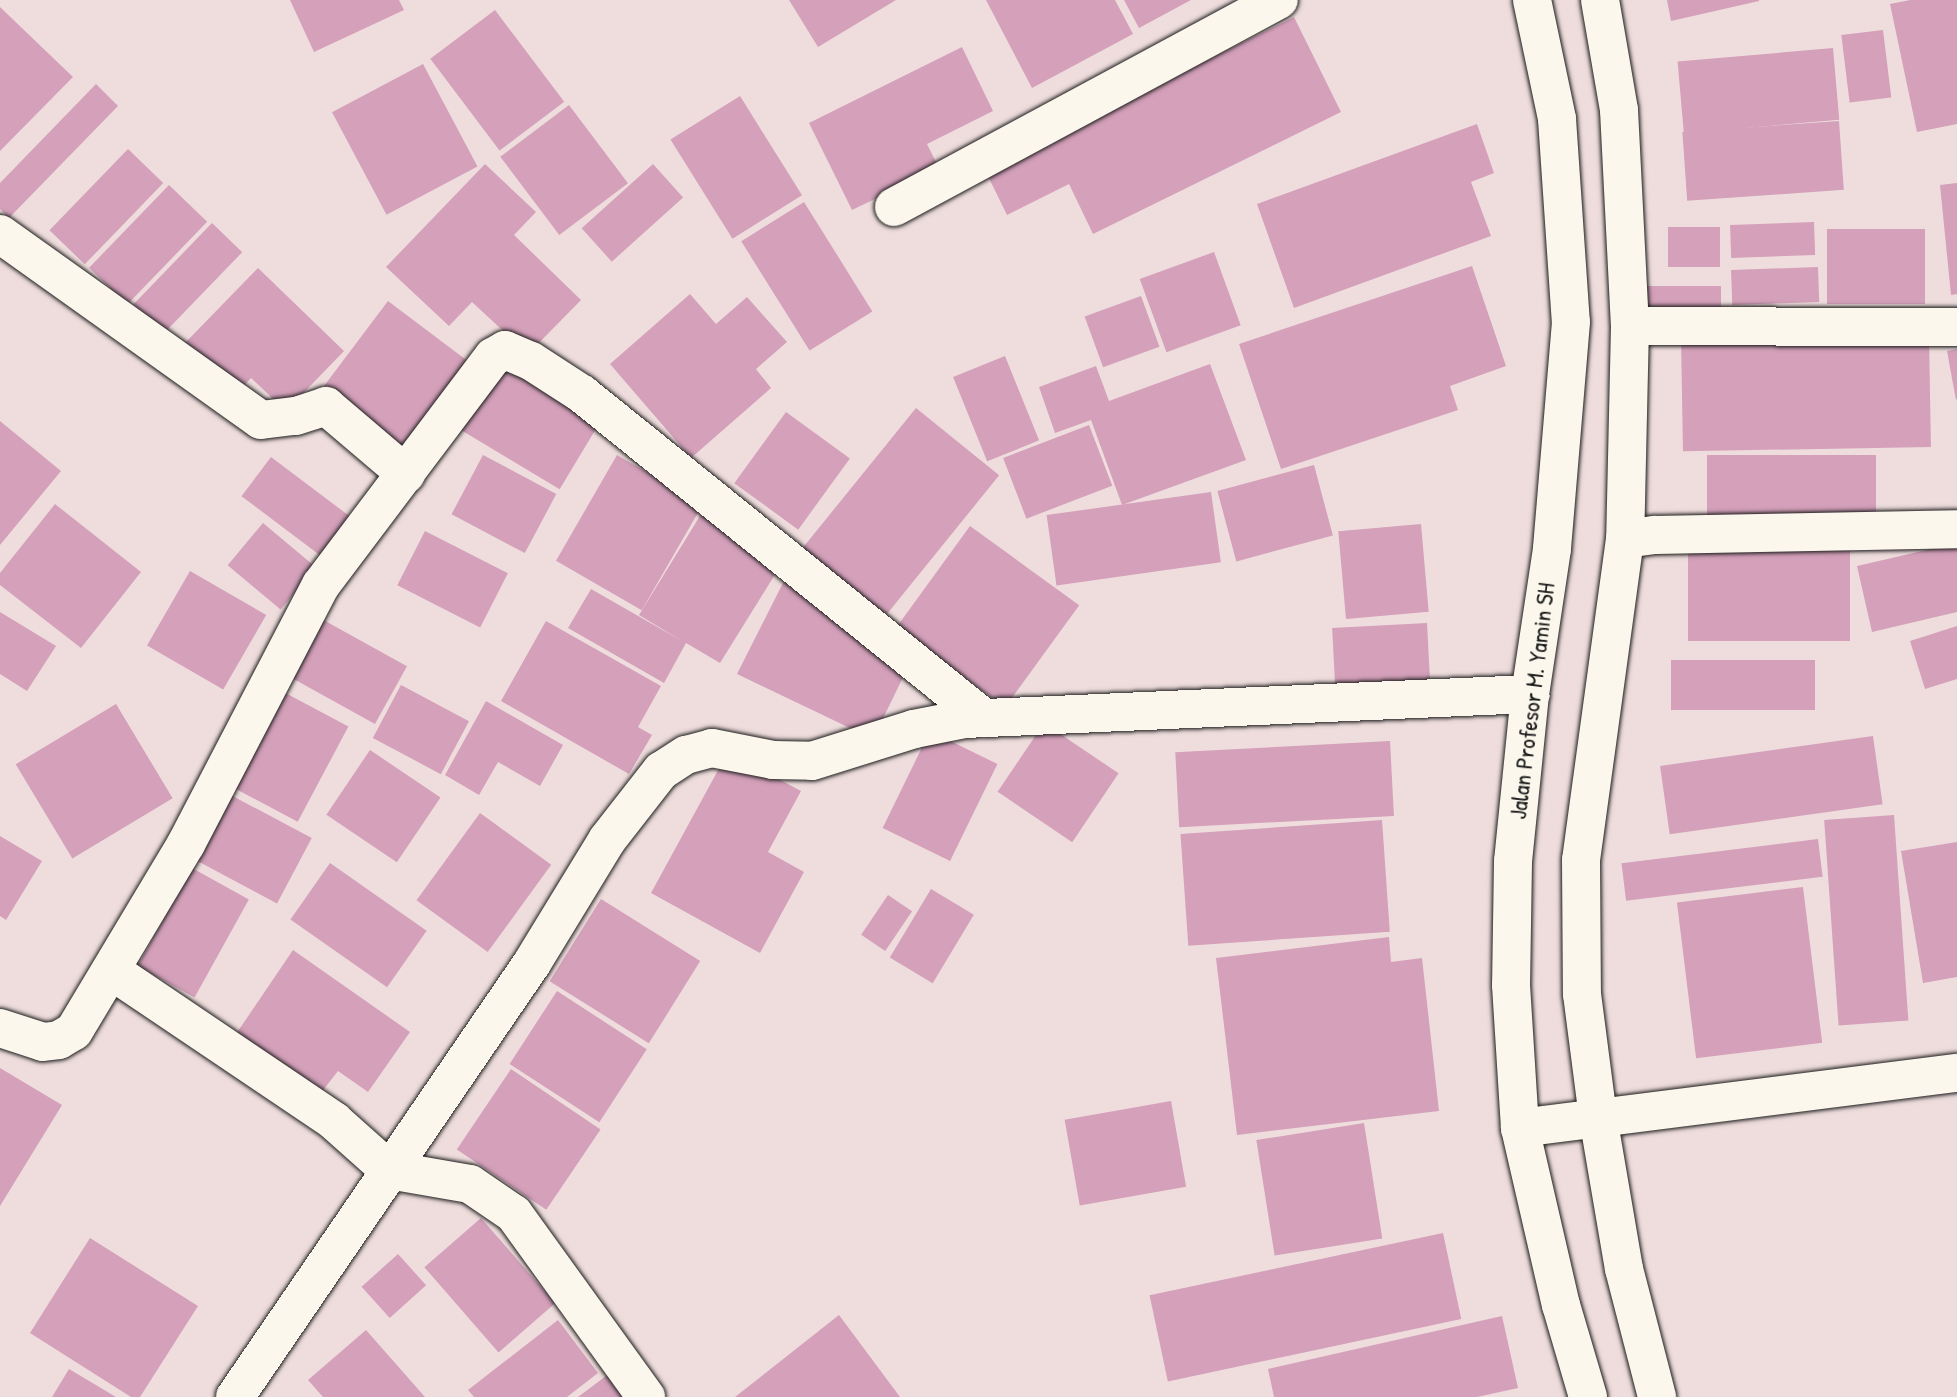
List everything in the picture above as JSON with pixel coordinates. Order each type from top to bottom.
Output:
[{"type":"main road","points":[[894,207],[1279,0]]},
{"type":"main road","name":"Jalan Profesor M. Yamin SH","points":[[1532,0],[1557,120],[1571,322],[1552,549],[1530,694],[1513,861],[1511,985],[1520,1128],[1561,1305],[1588,1397]]},
{"type":"main road","points":[[1600,0],[1619,110],[1630,326],[1625,539],[1581,860],[1582,994],[1598,1116],[1624,1269],[1657,1397]]},
{"type":"main road","points":[[0,234],[261,421],[296,416],[326,407],[406,474]]},
{"type":"main road","points":[[1630,326],[1957,327]]},
{"type":"main road","points":[[0,1028],[43,1042],[59,1040],[74,1031],[186,844],[313,599],[494,357],[505,350],[582,394],[984,718]]},
{"type":"main road","points":[[1625,539],[1655,535],[1957,529]]},
{"type":"main road","points":[[235,1397],[532,963],[607,840],[661,771],[700,749],[712,748],[773,760],[813,761],[914,729],[984,718],[1530,694]]},
{"type":"main road","points":[[112,971],[334,1121],[389,1170],[470,1184],[513,1214],[646,1397]]},
{"type":"main road","points":[[1520,1128],[1598,1116],[1957,1073]]},
{"type":"building","points":[[290,0],[399,0],[404,10],[314,52]]},
{"type":"building","points":[[789,0],[896,0],[818,47]]},
{"type":"building","points":[[986,0],[1115,0],[1133,34],[1032,88]]},
{"type":"building","points":[[1124,0],[1191,0],[1139,28]]},
{"type":"building","points":[[1667,0],[1759,0],[1759,1],[1671,21]]},
{"type":"building","points":[[1910,0],[1957,0],[1957,124],[1917,132],[1890,4]]},
{"type":"building","points":[[0,7],[73,77],[0,151]]},
{"type":"building","points":[[495,10],[564,102],[500,151],[430,59]]},
{"type":"building","points":[[1294,17],[1341,112],[1093,234],[1069,184],[1007,215],[985,170]]},
{"type":"building","points":[[1883,30],[1891,97],[1850,103],[1841,35]]},
{"type":"building","points":[[962,47],[993,111],[927,144],[939,168],[852,210],[809,123]]},
{"type":"building","points":[[1833,48],[1839,120],[1684,133],[1678,62]]},
{"type":"building","points":[[423,64],[477,166],[387,215],[332,112]]},
{"type":"building","points":[[96,84],[118,106],[9,218],[0,209],[0,183]]},
{"type":"building","points":[[740,96],[802,195],[732,239],[670,139]]},
{"type":"building","points":[[569,105],[628,183],[559,235],[500,157]]},
{"type":"building","points":[[1839,121],[1844,190],[1687,201],[1682,132]]},
{"type":"building","points":[[1477,124],[1494,173],[1471,182],[1491,236],[1294,308],[1257,204]]},
{"type":"building","points":[[128,149],[163,183],[85,264],[50,230]]},
{"type":"building","points":[[485,164],[536,212],[514,235],[581,300],[528,354],[472,302],[449,326],[386,267]]},
{"type":"building","points":[[653,164],[683,197],[612,262],[582,228]]},
{"type":"building","points":[[1957,183],[1957,294],[1951,295],[1940,185]]},
{"type":"building","points":[[169,185],[207,222],[127,305],[89,268]]},
{"type":"building","points":[[804,202],[872,311],[810,351],[741,241]]},
{"type":"building","points":[[1814,222],[1815,255],[1731,258],[1730,225]]},
{"type":"building","points":[[212,223],[242,252],[164,333],[134,304]]},
{"type":"building","points":[[1668,227],[1720,227],[1720,267],[1668,267]]},
{"type":"building","points":[[1827,229],[1925,229],[1925,304],[1827,304]]},
{"type":"building","points":[[1214,252],[1241,325],[1166,352],[1140,279]]},
{"type":"building","points":[[1472,266],[1506,366],[1450,386],[1458,410],[1281,469],[1239,344]]},
{"type":"building","points":[[1818,267],[1819,302],[1732,305],[1731,270]]},
{"type":"building","points":[[258,268],[344,351],[286,411],[251,378],[237,393],[185,343]]},
{"type":"building","points":[[1642,286],[1721,286],[1721,309],[1642,309]]},
{"type":"building","points":[[690,294],[716,324],[747,297],[787,342],[756,369],[771,388],[691,458],[610,364]]},
{"type":"building","points":[[1141,296],[1159,347],[1103,367],[1085,317]]},
{"type":"building","points":[[388,301],[478,369],[411,458],[321,390]]},
{"type":"building","points":[[1929,336],[1931,447],[1683,451],[1681,340]]},
{"type":"building","points":[[1957,349],[1957,399],[1956,400],[1947,351]]},
{"type":"building","points":[[1005,356],[1039,440],[987,461],[953,377]]},
{"type":"building","points":[[499,363],[599,423],[560,489],[459,429]]},
{"type":"building","points":[[1210,364],[1246,460],[1122,505],[1091,420],[1055,433],[1039,387],[1096,366],[1109,401]]},
{"type":"building","points":[[916,408],[999,475],[882,620],[799,553]]},
{"type":"building","points":[[786,412],[850,458],[798,530],[734,483]]},
{"type":"building","points":[[0,421],[61,471],[0,545]]},
{"type":"building","points":[[1089,425],[1112,486],[1026,519],[1003,458]]},
{"type":"building","points":[[483,455],[556,494],[525,553],[452,514]]},
{"type":"building","points":[[617,455],[703,504],[642,610],[556,561]]},
{"type":"building","points":[[1707,455],[1876,455],[1876,519],[1707,519]]},
{"type":"building","points":[[271,457],[354,520],[325,559],[242,496]]},
{"type":"building","points":[[1314,465],[1333,536],[1236,561],[1217,491]]},
{"type":"building","points":[[1211,492],[1221,562],[1056,585],[1047,515]]},
{"type":"building","points":[[55,504],[141,572],[81,648],[0,585],[0,573]]},
{"type":"building","points":[[703,511],[784,560],[720,663],[686,643],[664,683],[568,628],[591,589],[682,641],[639,615]]},
{"type":"building","points":[[263,523],[316,567],[281,609],[228,565]]},
{"type":"building","points":[[1421,524],[1429,612],[1346,619],[1338,531]]},
{"type":"building","points":[[970,526],[1079,605],[1005,707],[896,628]]},
{"type":"building","points":[[425,531],[508,573],[480,628],[397,585]]},
{"type":"building","points":[[1688,540],[1850,540],[1850,641],[1688,641]]},
{"type":"building","points":[[1957,543],[1957,612],[1872,632],[1857,566]]},
{"type":"building","points":[[190,571],[266,615],[223,689],[147,645]]},
{"type":"building","points":[[788,573],[909,665],[873,739],[737,674]]},
{"type":"building","points":[[0,612],[56,646],[27,691],[0,674]]},
{"type":"building","points":[[309,612],[407,666],[375,724],[277,670]]},
{"type":"building","points":[[546,621],[661,686],[638,727],[652,735],[629,774],[501,701]]},
{"type":"building","points":[[1427,623],[1430,688],[1336,693],[1332,628]]},
{"type":"building","points":[[1957,626],[1957,679],[1925,689],[1910,641]]},
{"type":"building","points":[[1671,660],[1815,660],[1815,710],[1671,710]]},
{"type":"building","points":[[401,685],[469,721],[441,774],[373,738]]},
{"type":"building","points":[[276,688],[348,726],[298,822],[225,783]]},
{"type":"building","points":[[486,701],[563,745],[540,786],[498,762],[479,795],[445,775]]},
{"type":"building","points":[[116,704],[173,798],[72,859],[16,764]]},
{"type":"building","points":[[1044,723],[1119,773],[1072,842],[998,792]]},
{"type":"building","points":[[930,731],[997,764],[950,861],[883,828]]},
{"type":"building","points":[[1873,736],[1883,804],[1670,834],[1660,766]]},
{"type":"building","points":[[1390,741],[1394,816],[1179,827],[1175,752]]},
{"type":"building","points":[[370,750],[440,798],[397,862],[326,815]]},
{"type":"building","points":[[728,752],[801,791],[768,852],[804,872],[760,953],[651,893]]},
{"type":"building","points":[[227,793],[312,838],[277,903],[192,858]]},
{"type":"building","points":[[480,813],[551,865],[488,952],[417,900]]},
{"type":"building","points":[[1894,815],[1908,1020],[1839,1025],[1824,820]]},
{"type":"building","points":[[1382,820],[1390,932],[1188,946],[1180,834]]},
{"type":"building","points":[[0,836],[42,861],[6,920],[0,916]]},
{"type":"building","points":[[1818,839],[1823,877],[1626,901],[1621,863]]},
{"type":"building","points":[[1957,842],[1957,977],[1923,983],[1901,851]]},
{"type":"building","points":[[330,863],[427,931],[387,987],[290,920]]},
{"type":"building","points":[[192,868],[249,900],[195,997],[138,966]]},
{"type":"building","points":[[1803,887],[1822,1043],[1696,1058],[1677,902]]},
{"type":"building","points":[[931,889],[974,915],[933,983],[890,958]]},
{"type":"building","points":[[888,895],[912,911],[885,951],[861,935]]},
{"type":"building","points":[[601,899],[700,961],[649,1043],[550,981]]},
{"type":"building","points":[[1389,937],[1391,962],[1422,958],[1439,1111],[1237,1135],[1216,958]]},
{"type":"building","points":[[293,950],[410,1032],[368,1092],[338,1071],[317,1098],[232,1040]]},
{"type":"building","points":[[557,991],[647,1049],[599,1122],[510,1064]]},
{"type":"building","points":[[0,1068],[62,1105],[0,1206]]},
{"type":"building","points":[[511,1069],[601,1129],[546,1210],[457,1149]]},
{"type":"building","points":[[1171,1101],[1186,1187],[1080,1205],[1065,1120]]},
{"type":"building","points":[[1364,1123],[1382,1239],[1275,1256],[1256,1140]]},
{"type":"building","points":[[481,1218],[555,1303],[499,1352],[424,1267]]},
{"type":"building","points":[[1443,1233],[1461,1319],[1168,1381],[1150,1295]]},
{"type":"building","points":[[90,1238],[198,1306],[140,1397],[131,1397],[30,1333]]},
{"type":"building","points":[[398,1254],[426,1285],[390,1318],[362,1287]]},
{"type":"building","points":[[839,1315],[900,1397],[735,1397]]},
{"type":"building","points":[[1502,1316],[1518,1388],[1477,1397],[1274,1397],[1268,1369]]},
{"type":"building","points":[[558,1320],[598,1373],[567,1397],[474,1397],[468,1390]]},
{"type":"building","points":[[366,1330],[425,1397],[323,1397],[308,1380]]},
{"type":"building","points":[[69,1369],[116,1397],[52,1397]]},
{"type":"building","points":[[610,1373],[627,1397],[578,1397]]}]
